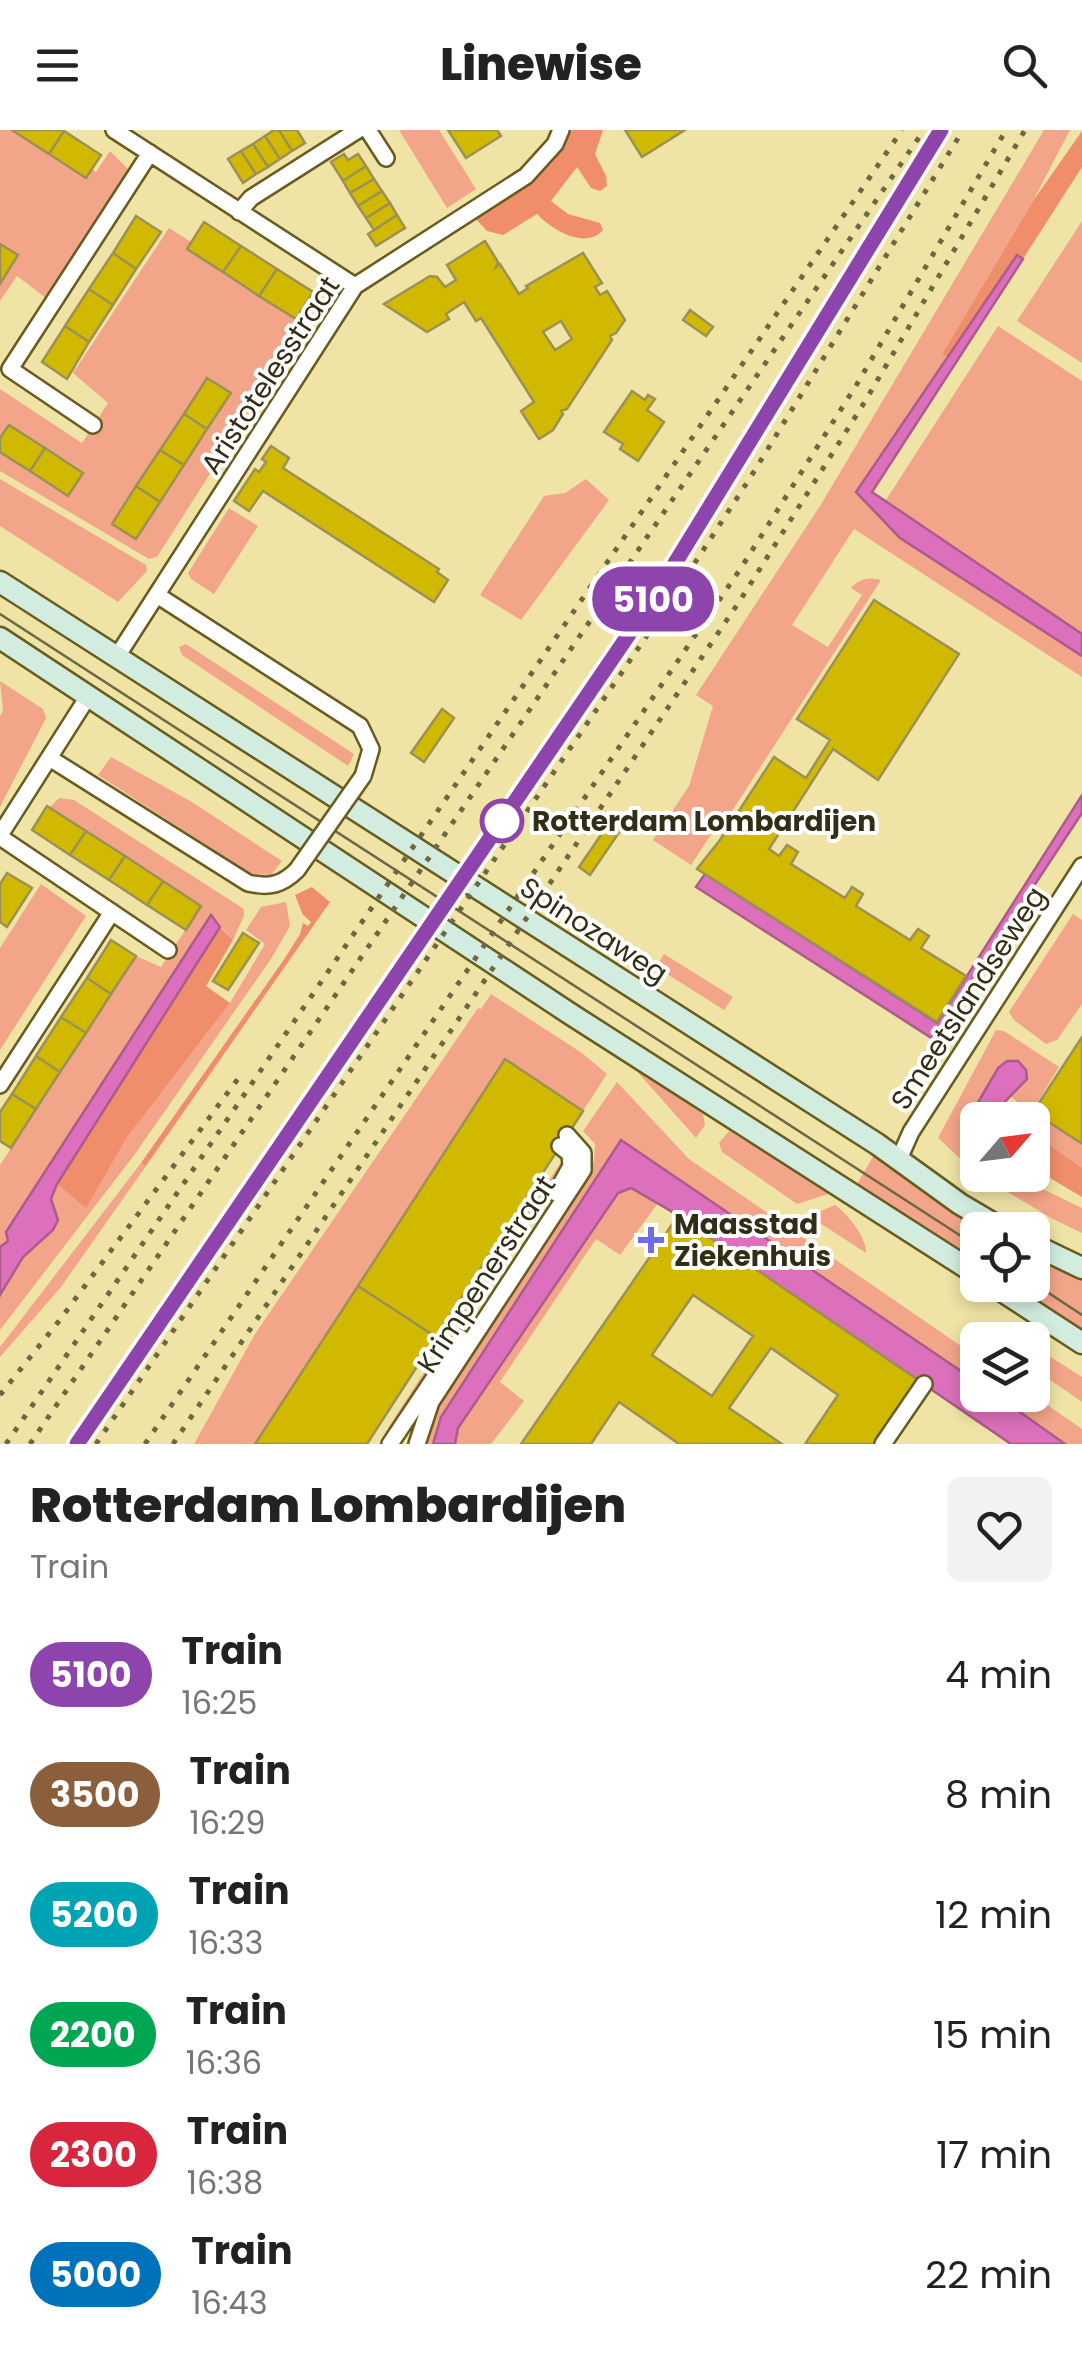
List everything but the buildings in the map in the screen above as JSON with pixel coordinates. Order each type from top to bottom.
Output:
[{"type":"main road","name":"Spinozaweg","points":[[0,582],[898,1158],[974,1212]]},
{"type":"main road","points":[[0,638],[572,1015],[960,1263]]},
{"type":"main road","points":[[1050,1253],[1082,1268]]},
{"type":"main road","points":[[1019,1302],[1082,1343]]},
{"type":"street","points":[[114,130],[355,286]]},
{"type":"street","points":[[238,212],[251,198],[358,130]]},
{"type":"street","points":[[368,130],[386,158]]},
{"type":"street","name":"Aristotelesstraat","points":[[116,658],[355,286],[526,176],[555,144],[561,130]]},
{"type":"street","points":[[93,425],[10,369],[150,153]]},
{"type":"street","points":[[50,758],[248,883],[273,886],[297,870],[363,776],[371,749],[360,726],[157,595]]},
{"type":"street","points":[[89,695],[0,836],[168,950]]},
{"type":"street","name":"Smeetslandseweg","points":[[898,1158],[1082,866]]},
{"type":"street","points":[[0,1086],[112,912]]},
{"type":"street","name":"Krimpenerstraat","points":[[390,1444],[567,1176],[571,1157],[563,1141],[583,1153],[583,1170],[432,1402],[417,1444]]},
{"type":"street","points":[[883,1444],[924,1384]]},
{"type":"shaded area","points":[[0,130],[31,130],[96,172],[110,151],[129,170],[46,298],[17,276],[0,301]]},
{"type":"shaded area","points":[[399,130],[439,130],[476,189],[447,208]]},
{"type":"shaded area","points":[[572,130],[603,130],[595,154],[607,186],[600,191],[591,188],[577,167],[551,201],[568,214],[600,223],[603,230],[588,238],[569,236],[537,214],[503,235],[487,231],[474,217],[542,169]]},
{"type":"shaded area","points":[[1044,130],[1070,130],[1033,201],[942,354],[947,357],[856,493],[900,538],[1082,656],[1082,677],[854,529],[792,625],[828,647],[862,595],[851,588],[865,579],[881,580],[718,833],[712,833],[691,865],[653,840],[689,786],[713,706],[696,695],[820,506]]},
{"type":"shaded area","points":[[1082,131],[1082,167],[1023,259],[1017,255],[947,357],[942,354],[1033,201]]},
{"type":"shaded area","points":[[1082,221],[1082,363],[1017,321]]},
{"type":"shaded area","points":[[169,228],[193,243],[196,240],[312,314],[157,557],[149,559],[0,471],[0,389],[82,443],[108,403],[73,373]]},
{"type":"shaded area","points":[[1017,255],[1023,259],[872,492],[1082,634],[1082,656],[900,538],[856,492]]},
{"type":"shaded area","points":[[998,326],[1082,381],[1082,634],[884,503]]},
{"type":"shaded area","points":[[0,479],[146,565],[147,571],[118,602],[0,526]]},
{"type":"shaded area","points":[[586,479],[609,500],[521,620],[480,595],[544,496],[565,493]]},
{"type":"shaded area","points":[[229,508],[258,526],[214,594],[188,573]]},
{"type":"shaded area","points":[[186,644],[354,754],[348,766],[182,655],[179,647]]},
{"type":"shaded area","points":[[0,681],[43,709],[46,718],[0,807],[3,711]]},
{"type":"shaded area","points":[[111,757],[192,802],[282,861],[271,875],[251,874],[98,775]]},
{"type":"shaded area","points":[[1082,795],[1082,813],[933,1039],[696,887],[705,874],[937,1023]]},
{"type":"shaded area","points":[[59,798],[74,800],[244,909],[244,916],[233,940],[210,915],[6,1232],[8,1241],[0,1247],[0,1165],[136,956],[161,967],[201,906],[50,807]]},
{"type":"shaded area","points":[[41,884],[86,916],[0,1050],[0,948]]},
{"type":"shaded area","points":[[312,887],[330,902],[146,1166],[141,1163],[285,958],[303,923],[308,926],[311,922],[303,915],[295,895]]},
{"type":"shaded area","points":[[286,902],[290,926],[271,959],[135,1154],[0,1330],[0,1295],[23,1257],[40,1242],[55,1207],[51,1199],[57,1184],[86,1207],[126,1137],[230,1003],[265,944],[246,930],[261,907]]},
{"type":"shaded area","points":[[1073,914],[1082,920],[1082,1004],[1057,1040],[1046,1044],[1009,1012]]},
{"type":"shaded area","points":[[211,915],[220,927],[57,1184],[51,1199],[58,1220],[53,1230],[23,1257],[0,1295],[0,1247],[8,1241],[6,1232]]},
{"type":"shaded area","points":[[220,927],[233,940],[206,986],[230,1003],[127,1137],[86,1208],[57,1184]]},
{"type":"shaded area","points":[[664,954],[733,997],[724,1010],[656,967]]},
{"type":"shaded area","points":[[491,994],[582,1053],[607,1074],[583,1111],[505,1060],[255,1444],[194,1444],[255,1334]]},
{"type":"shaded area","points":[[996,1030],[1004,1031],[1059,1067],[1038,1102],[1018,1102],[1010,1096],[1027,1079],[998,1068],[978,1102],[960,1102],[960,1158],[938,1138]]},
{"type":"shaded area","points":[[1007,1061],[1018,1061],[1026,1070],[1027,1079],[1005,1102],[978,1102],[998,1068]]},
{"type":"shaded area","points":[[634,1068],[703,1114],[705,1125],[696,1138]]},
{"type":"shaded area","points":[[617,1082],[689,1159],[960,1345],[960,1370],[621,1140],[441,1417],[433,1444],[423,1444],[436,1404],[594,1162],[595,1144],[583,1131]]},
{"type":"shaded area","points":[[1050,1123],[1082,1143],[1082,1168],[1050,1145]]},
{"type":"shaded area","points":[[729,1131],[828,1190],[828,1194],[797,1204],[722,1152],[719,1143]]},
{"type":"shaded area","points":[[621,1140],[960,1370],[960,1409],[631,1188],[618,1193],[458,1428],[455,1444],[433,1444],[441,1417]]},
{"type":"shaded area","points":[[1050,1145],[1082,1168],[1082,1197],[1050,1178]]},
{"type":"shaded area","points":[[874,1155],[960,1213],[960,1252],[857,1184]]},
{"type":"shaded area","points":[[563,1159],[566,1165],[391,1430],[388,1428]]},
{"type":"shaded area","points":[[141,1163],[146,1166],[61,1287],[0,1357],[0,1347]]},
{"type":"shaded area","points":[[631,1188],[658,1203],[620,1255],[596,1239],[500,1382],[524,1401],[491,1444],[455,1444],[458,1428],[619,1193]]},
{"type":"shaded area","points":[[1008,1192],[1049,1192],[1082,1208],[1082,1233],[1050,1217],[1050,1212],[1041,1212]]},
{"type":"shaded area","points":[[835,1205],[856,1227],[866,1253],[809,1216]]},
{"type":"shaded area","points":[[1050,1266],[1082,1280],[1082,1332],[1037,1302],[1050,1302]]},
{"type":"shaded area","points":[[1050,1357],[1082,1377],[1082,1402],[1050,1380]]},
{"type":"shaded area","points":[[1050,1407],[1082,1429],[1082,1444],[1065,1444],[1020,1412],[1050,1412]]},
{"type":"shaded area","points":[[964,1412],[1020,1412],[1065,1444],[1011,1444]]},
{"type":"tram line","points":[[0,614],[960,1235]]},
{"type":"tram line","points":[[1050,1294],[1082,1315]]},
{"type":"railway","points":[[6,1444],[902,130]]},
{"type":"railway","points":[[30,1444],[924,130]]},
{"type":"railway","points":[[430,928],[686,549],[941,130]]},
{"type":"railway","points":[[96,1444],[663,612],[750,478],[963,130]]},
{"type":"railway","points":[[145,1444],[741,568],[857,384],[1006,130]]},
{"type":"railway","points":[[173,1444],[741,599],[864,403],[1025,130]]},
{"type":"railway","points":[[0,1395],[243,1072]]},
{"type":"railway","points":[[77,1444],[142,1350]]},
{"type":"train","name":"5100","points":[[77,1444],[653,599],[941,130]]},
{"type":"place","name":"Rotterdam Lombardijen","points":[[502,821]]},
{"type":"place","name":"Maasstad Ziekenhuis","points":[[651,1240]]}]
